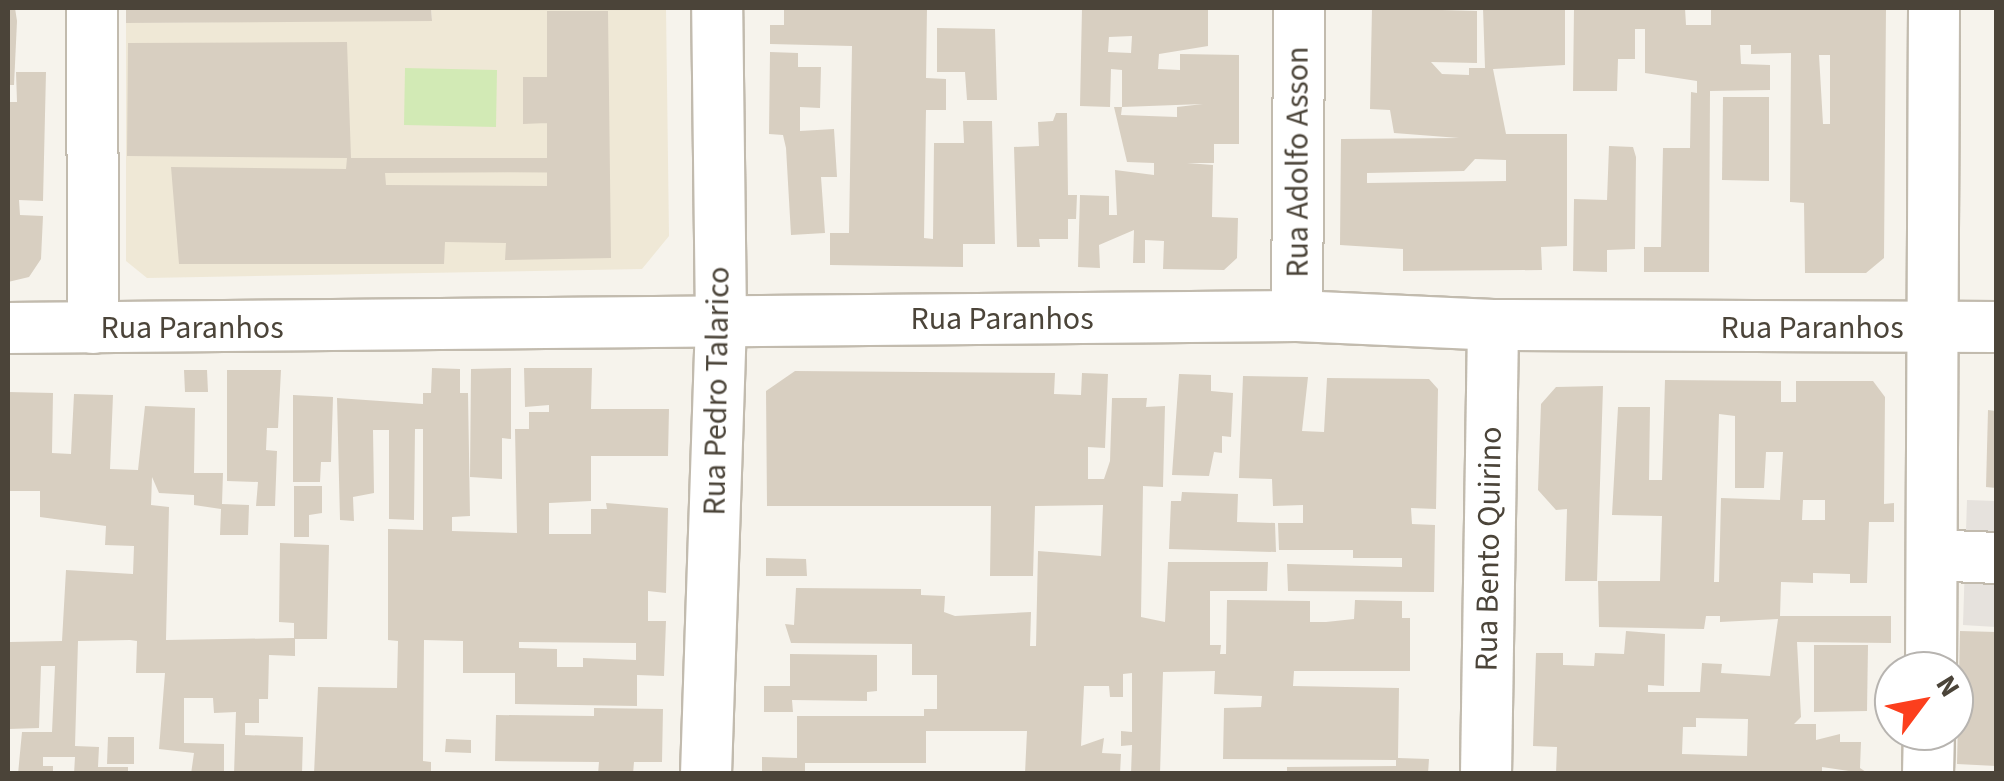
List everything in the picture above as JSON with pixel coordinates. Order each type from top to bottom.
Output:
[{"type":"street","points":[[92,8],[92,328]]},
{"type":"street","name":"Rua Pedro Talarico","points":[[706,774],[721,322],[717,8]]},
{"type":"street","name":"Rua Adolfo Asson","points":[[1298,8],[1298,316]]},
{"type":"street","points":[[1930,651],[1934,8]]},
{"type":"street","name":"Rua Paranhos","points":[[8,328],[1298,316],[1493,325],[1996,328]]},
{"type":"street","name":"Rua Bento Quirino","points":[[1486,774],[1493,325]]},
{"type":"street","points":[[1932,555],[1996,558]]},
{"type":"shaded area","points":[[431,8],[666,8],[669,236],[642,269],[147,278],[126,261],[126,23],[432,20]]},
{"type":"shaded area","points":[[1967,500],[1996,501],[1996,627],[1963,625]]},
{"type":"green space","points":[[405,68],[497,70],[496,127],[404,125]]},
{"type":"building","points":[[8,8],[15,8],[17,21],[14,85],[8,85]]},
{"type":"building","points":[[126,8],[431,8],[432,21],[126,23]]},
{"type":"building","points":[[784,8],[927,8],[926,78],[946,79],[946,110],[926,110],[924,238],[933,239],[934,143],[964,143],[963,121],[992,121],[995,244],[963,244],[963,267],[830,265],[830,233],[849,233],[852,46],[770,44],[770,25],[784,25]]},
{"type":"building","points":[[1082,8],[1208,8],[1208,46],[1159,54],[1158,69],[1180,70],[1180,54],[1239,55],[1239,144],[1214,144],[1214,163],[1187,163],[1213,165],[1212,217],[1238,218],[1237,258],[1224,270],[1163,269],[1164,241],[1145,240],[1145,263],[1133,263],[1134,230],[1099,245],[1100,268],[1078,267],[1080,195],[1109,196],[1109,215],[1117,215],[1115,170],[1154,175],[1154,163],[1127,162],[1114,107],[1122,107],[1122,70],[1111,69],[1110,107],[1080,106]],"holes":[[[1132,36],[1131,53],[1108,52],[1109,37]],[[1203,104],[1177,107],[1177,117],[1121,115],[1122,107]]]},
{"type":"building","points":[[1372,8],[1477,11],[1477,63],[1431,62],[1442,74],[1469,75],[1469,68],[1485,68],[1483,8],[1565,8],[1565,65],[1493,69],[1506,134],[1567,134],[1567,246],[1541,247],[1542,270],[1403,271],[1403,249],[1340,245],[1341,139],[1459,138],[1394,133],[1390,110],[1370,109]],"holes":[[[1475,159],[1506,160],[1506,181],[1367,183],[1367,173],[1464,171]]]},
{"type":"building","points":[[1574,8],[1685,8],[1686,25],[1711,25],[1711,8],[1886,8],[1884,258],[1866,273],[1805,273],[1804,203],[1790,202],[1791,53],[1751,54],[1751,45],[1740,45],[1741,64],[1770,65],[1770,90],[1710,91],[1709,272],[1644,272],[1644,247],[1661,247],[1663,148],[1690,148],[1691,92],[1697,93],[1697,81],[1645,73],[1645,29],[1635,29],[1635,59],[1618,59],[1617,91],[1573,91]],"holes":[[[1819,55],[1830,55],[1830,124],[1823,124]]]},
{"type":"building","points":[[547,11],[608,11],[611,258],[505,260],[506,243],[445,242],[444,264],[179,264],[171,167],[346,169],[347,158],[127,156],[128,43],[347,42],[351,158],[547,158],[547,123],[523,124],[523,77],[547,77]],"holes":[[[547,172],[547,186],[386,185],[385,173]]]},
{"type":"building","points":[[937,28],[995,29],[997,100],[967,100],[965,72],[937,72]]},
{"type":"building","points":[[770,52],[798,53],[798,67],[821,67],[820,108],[800,107],[800,131],[834,129],[837,177],[821,177],[825,233],[791,235],[786,148],[783,135],[769,134]]},
{"type":"building","points":[[16,72],[46,72],[43,201],[19,200],[20,215],[43,216],[41,259],[29,277],[8,282],[8,102],[17,102]]},
{"type":"building","points":[[1723,97],[1769,97],[1769,181],[1722,180]]},
{"type":"building","points":[[1056,113],[1067,113],[1068,195],[1077,195],[1076,219],[1068,219],[1068,239],[1039,239],[1040,247],[1017,247],[1014,147],[1039,146],[1038,122],[1053,121]]},
{"type":"building","points":[[1609,146],[1633,147],[1636,157],[1635,249],[1607,250],[1607,272],[1573,271],[1574,199],[1607,200]]},
{"type":"building","points":[[432,368],[460,369],[460,393],[468,393],[470,516],[452,517],[452,531],[517,533],[515,429],[529,429],[529,412],[549,412],[549,405],[525,407],[524,368],[592,368],[591,409],[669,409],[668,456],[591,456],[591,501],[549,503],[549,534],[591,534],[591,509],[607,509],[606,503],[668,508],[666,593],[648,591],[648,621],[666,621],[664,676],[637,675],[637,706],[515,704],[515,673],[463,673],[463,641],[424,640],[423,761],[431,762],[431,774],[314,774],[318,687],[397,688],[398,641],[388,640],[388,529],[423,530],[423,429],[415,429],[414,520],[389,519],[389,430],[373,430],[374,493],[353,497],[354,521],[340,520],[337,398],[423,404],[423,393],[431,393]],"holes":[[[519,642],[636,643],[636,660],[583,658],[583,667],[557,667],[557,649],[519,648]]]},
{"type":"building","points":[[511,368],[511,439],[502,438],[502,479],[470,477],[471,369]]},
{"type":"building","points":[[184,370],[207,370],[208,392],[185,392]]},
{"type":"building","points":[[227,370],[281,370],[278,428],[267,428],[266,450],[277,451],[275,506],[256,506],[258,482],[227,481]]},
{"type":"building","points":[[795,371],[1055,373],[1054,394],[1081,395],[1082,373],[1108,374],[1105,448],[1088,447],[1088,479],[1104,479],[1110,461],[1112,398],[1147,398],[1146,407],[1165,406],[1163,487],[1143,486],[1141,617],[1165,622],[1168,562],[1268,562],[1267,591],[1210,591],[1210,645],[1221,645],[1220,654],[1226,654],[1227,600],[1310,601],[1310,622],[1354,619],[1355,600],[1402,601],[1402,618],[1410,618],[1410,671],[1294,671],[1293,686],[1399,688],[1398,758],[1429,759],[1428,774],[1287,774],[1287,767],[1396,766],[1396,760],[1223,759],[1224,708],[1261,707],[1262,696],[1214,694],[1215,671],[1163,672],[1160,774],[1131,774],[1132,745],[1121,746],[1121,731],[1132,732],[1132,673],[1123,674],[1123,697],[1110,697],[1109,686],[1084,686],[1081,746],[1104,738],[1102,753],[1121,754],[1120,774],[1025,774],[1027,731],[926,731],[926,763],[805,763],[805,774],[762,774],[762,757],[797,758],[797,716],[924,716],[924,709],[937,709],[937,675],[912,675],[912,644],[791,643],[785,624],[794,625],[796,588],[921,589],[921,595],[945,596],[944,612],[955,616],[1031,612],[1030,646],[1036,646],[1038,551],[1101,556],[1103,505],[1035,506],[1033,576],[990,576],[991,506],[767,506],[766,391]]},
{"type":"building","points":[[1179,374],[1211,375],[1211,391],[1233,393],[1231,437],[1222,436],[1222,453],[1214,452],[1209,476],[1172,475]]},
{"type":"building","points":[[1243,376],[1308,377],[1302,431],[1324,432],[1327,378],[1429,379],[1438,389],[1436,509],[1411,508],[1412,524],[1435,525],[1434,592],[1288,591],[1287,564],[1402,567],[1402,558],[1353,558],[1353,550],[1279,550],[1278,523],[1303,523],[1303,505],[1273,506],[1272,479],[1239,478]]},
{"type":"building","points":[[1665,380],[1781,381],[1781,402],[1796,402],[1796,381],[1873,381],[1885,397],[1884,504],[1894,503],[1894,522],[1869,522],[1867,583],[1850,583],[1850,574],[1813,573],[1813,583],[1781,582],[1780,616],[1891,616],[1891,643],[1797,642],[1801,717],[1794,724],[1816,724],[1816,740],[1840,734],[1840,742],[1861,742],[1860,768],[1869,774],[1822,767],[1822,774],[1556,774],[1557,747],[1533,746],[1536,653],[1563,653],[1563,665],[1594,666],[1595,653],[1624,654],[1626,631],[1665,634],[1664,686],[1648,685],[1648,692],[1700,692],[1702,663],[1722,664],[1721,673],[1770,676],[1778,619],[1720,622],[1720,616],[1706,616],[1704,629],[1599,627],[1598,581],[1660,581],[1662,516],[1612,515],[1618,407],[1650,407],[1649,480],[1662,480]],"holes":[[[1719,414],[1735,416],[1735,488],[1764,488],[1766,452],[1783,452],[1780,500],[1721,498],[1719,582],[1714,582]],[[1803,500],[1825,500],[1825,520],[1802,520]],[[1696,718],[1748,719],[1747,756],[1682,754],[1683,727],[1696,727]]]},
{"type":"building","points":[[1603,386],[1597,581],[1565,581],[1567,509],[1556,510],[1538,490],[1541,404],[1556,387]]},
{"type":"building","points":[[8,392],[53,393],[52,453],[71,454],[74,394],[113,395],[110,469],[138,470],[145,406],[195,408],[194,473],[223,473],[222,504],[249,505],[248,535],[220,535],[221,509],[194,505],[194,495],[159,493],[152,477],[151,505],[169,507],[166,640],[294,638],[294,623],[279,622],[280,543],[329,545],[327,639],[295,639],[295,656],[269,655],[268,699],[259,699],[259,723],[245,723],[245,735],[303,737],[302,774],[234,774],[236,712],[214,713],[213,698],[184,698],[184,743],[224,744],[224,774],[191,774],[194,753],[159,749],[165,673],[136,673],[137,641],[130,640],[78,641],[75,746],[99,747],[98,767],[128,767],[128,774],[74,774],[75,757],[43,757],[43,766],[53,766],[53,774],[18,774],[22,732],[52,732],[55,666],[41,666],[39,728],[8,729],[10,642],[62,641],[66,570],[133,574],[134,546],[105,545],[106,526],[40,517],[40,491],[8,491]]},
{"type":"building","points":[[293,395],[333,397],[331,462],[321,462],[320,482],[293,482]]},
{"type":"building","points":[[1988,410],[1996,411],[1996,488],[1986,487]]},
{"type":"building","points":[[294,486],[322,486],[322,513],[309,515],[309,537],[294,537]]},
{"type":"building","points":[[1182,492],[1238,494],[1237,522],[1275,523],[1276,552],[1169,549],[1171,501],[1181,501]]},
{"type":"building","points":[[766,558],[806,559],[807,576],[766,576]]},
{"type":"building","points":[[1960,631],[1996,632],[1996,766],[1957,764],[1957,751],[1974,751],[1974,651],[1960,651]]},
{"type":"building","points":[[1814,645],[1868,645],[1867,711],[1814,712]]},
{"type":"building","points":[[790,654],[877,655],[877,691],[867,692],[867,701],[792,700],[793,712],[764,712],[764,686],[790,686]]},
{"type":"building","points":[[594,708],[663,709],[662,762],[634,762],[633,774],[598,774],[599,762],[495,761],[496,715],[594,716]]},
{"type":"building","points":[[108,737],[134,737],[134,764],[107,764]]},
{"type":"building","points":[[446,739],[471,740],[471,753],[445,752]]}]
